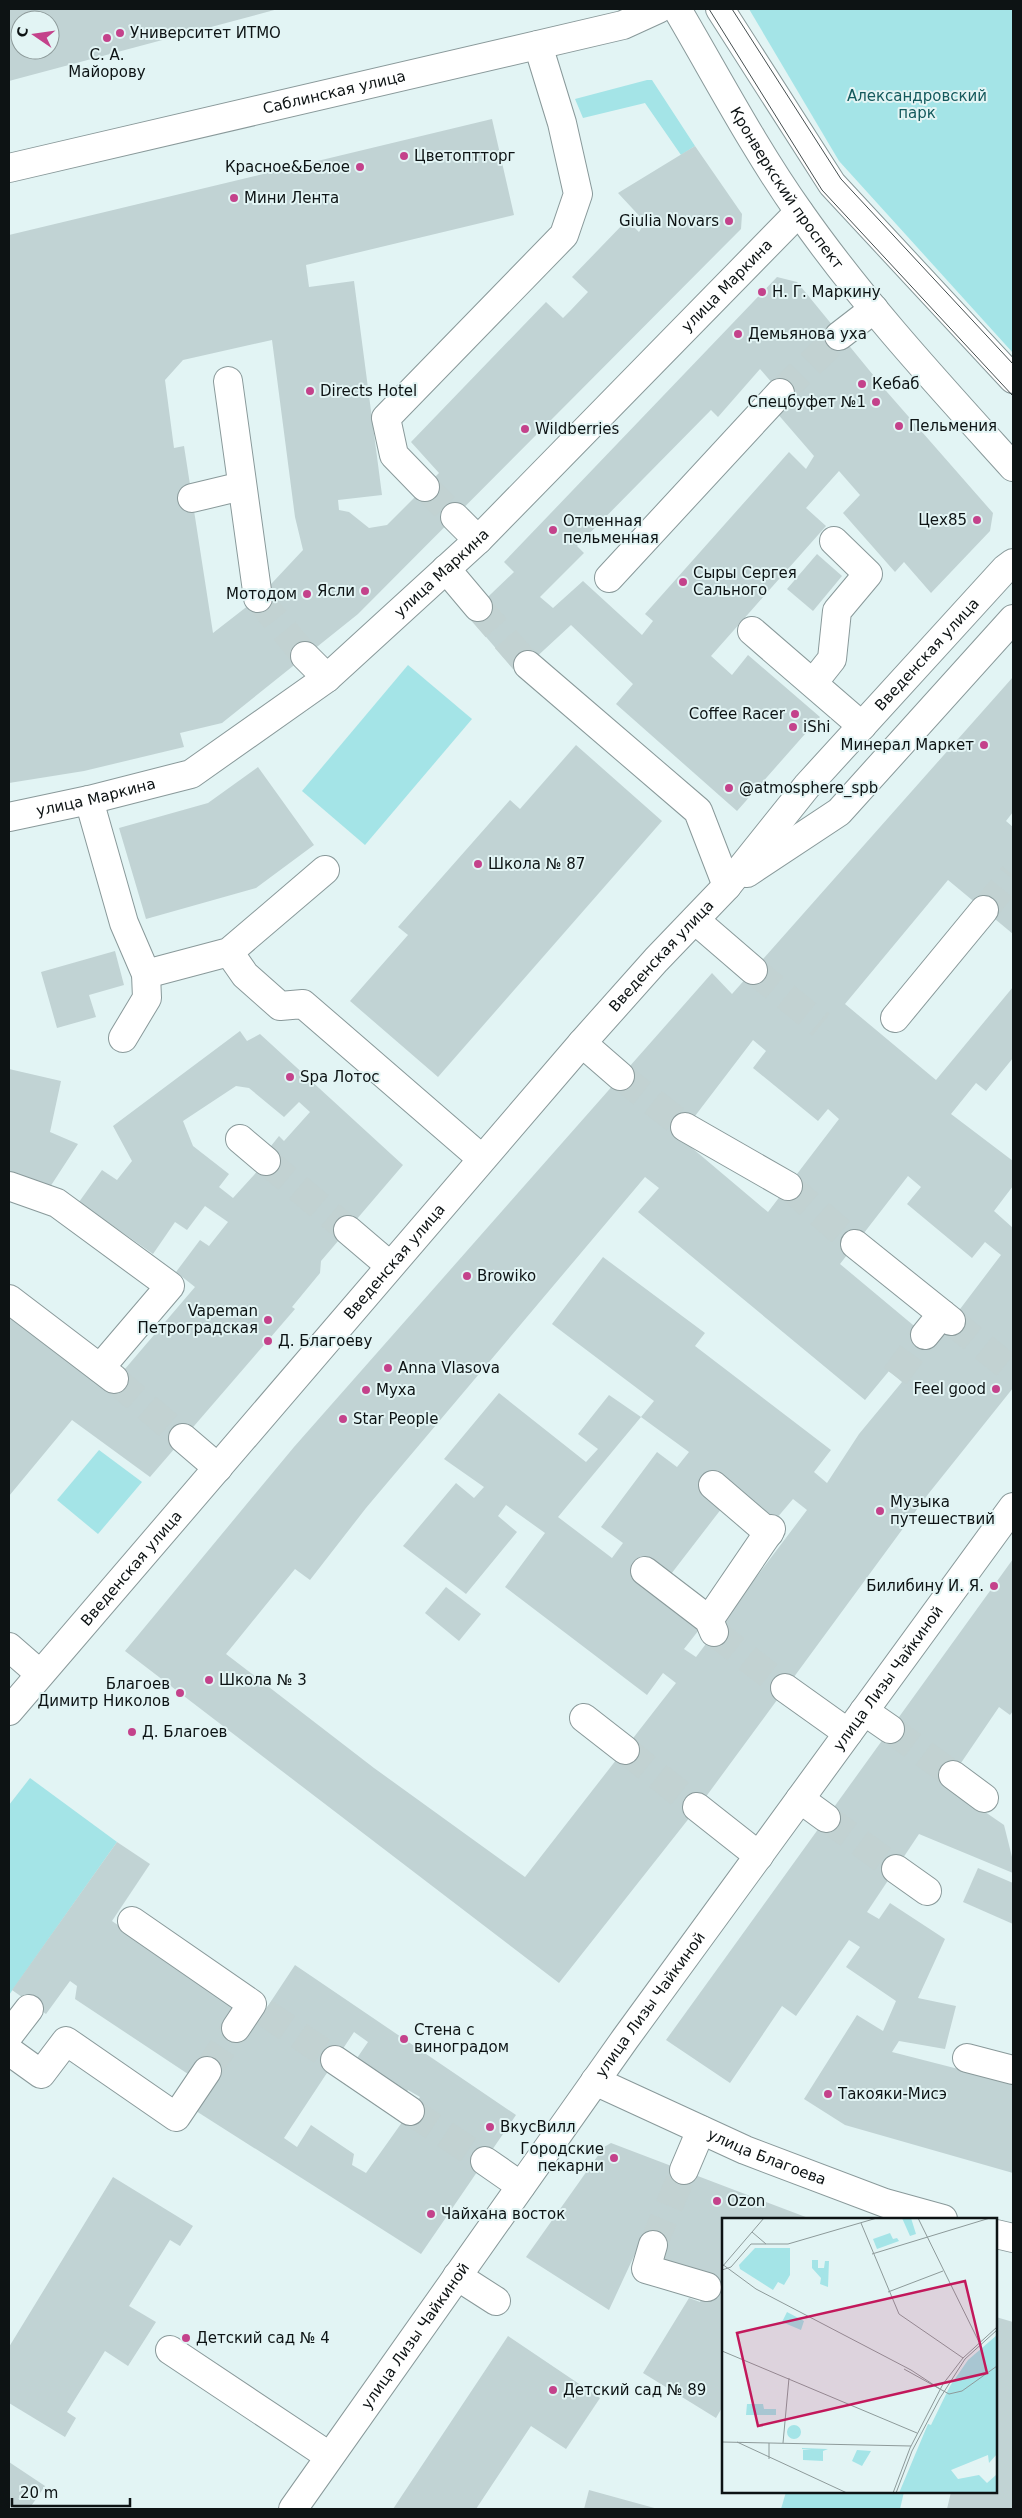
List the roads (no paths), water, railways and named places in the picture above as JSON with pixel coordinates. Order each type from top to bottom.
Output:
[{"type":"street","name":"Саблинская улица","points":[[9,168],[624,25],[658,9]]},
{"type":"street","name":"Кронверкский проспект","points":[[678,9],[735,109],[799,212],[874,309],[1013,467]]},
{"type":"street","points":[[720,9],[832,184],[1013,379]]},
{"type":"street","points":[[425,487],[394,454],[386,418],[564,235],[578,194],[562,123],[538,45]]},
{"type":"street","name":"улица Маркина","points":[[9,817],[89,800],[191,774],[327,678],[478,540],[799,212]]},
{"type":"street","points":[[839,336],[874,309]]},
{"type":"street","points":[[228,381],[258,598]]},
{"type":"street","points":[[608,578],[780,393]]},
{"type":"street","points":[[192,498],[242,486]]},
{"type":"street","points":[[455,517],[478,540]]},
{"type":"street","points":[[813,683],[832,659],[837,611],[868,574],[834,541]]},
{"type":"street","name":"Введенская улица","points":[[9,1710],[582,1042],[728,886],[807,786],[1005,568],[1013,563]]},
{"type":"street","points":[[446,570],[478,607]]},
{"type":"street","name":"Введенская улица","points":[[728,886],[839,812],[1013,619]]},
{"type":"street","points":[[752,630],[862,726]]},
{"type":"street","points":[[305,656],[327,678]]},
{"type":"street","points":[[528,665],[698,811],[728,886]]},
{"type":"street","points":[[89,800],[124,923],[146,974],[147,998],[123,1038]]},
{"type":"street","points":[[146,974],[229,952],[325,870]]},
{"type":"street","points":[[896,1018],[984,910]]},
{"type":"street","points":[[695,920],[753,970]]},
{"type":"street","points":[[229,952],[245,975],[280,1006],[303,1004],[481,1158]]},
{"type":"street","points":[[582,1042],[620,1076]]},
{"type":"street","points":[[685,1127],[788,1186]]},
{"type":"street","points":[[240,1139],[266,1161]]},
{"type":"street","points":[[9,1186],[57,1202],[170,1286],[108,1374],[9,1300]]},
{"type":"street","points":[[348,1230],[389,1265]]},
{"type":"street","points":[[856,1244],[946,1318],[925,1335]]},
{"type":"street","points":[[183,1438],[218,1468]]},
{"type":"street","points":[[645,1571],[712,1626],[770,1531],[713,1486]]},
{"type":"street","name":"улица Лизы Чайкиной","points":[[293,2509],[595,2081],[1013,1507]]},
{"type":"street","points":[[9,1647],[40,1674]]},
{"type":"street","points":[[785,1688],[848,1733]]},
{"type":"street","points":[[864,1711],[890,1730]]},
{"type":"street","points":[[584,1718],[624,1750]]},
{"type":"street","points":[[953,1775],[984,1798]]},
{"type":"street","points":[[800,1799],[826,1818]]},
{"type":"street","points":[[697,1807],[759,1856]]},
{"type":"street","points":[[896,1869],[926,1891]]},
{"type":"street","points":[[132,1921],[258,2008],[236,2028]]},
{"type":"street","points":[[9,2035],[29,2009]]},
{"type":"street","points":[[9,2051],[41,2074],[66,2041],[176,2116],[207,2071]]},
{"type":"street","points":[[968,2058],[1013,2070]]},
{"type":"street","points":[[335,2060],[410,2111]]},
{"type":"street","name":"улица Благоева","points":[[595,2081],[745,2150],[885,2203],[939,2218]]},
{"type":"street","points":[[684,2170],[701,2130]]},
{"type":"street","points":[[485,2161],[521,2186]]},
{"type":"street","points":[[997,2234],[1013,2238]]},
{"type":"street","points":[[653,2245],[646,2269],[707,2286]]},
{"type":"street","points":[[457,2276],[496,2301]]},
{"type":"street","points":[[170,2350],[329,2456]]},
{"type":"tunnel","points":[[780,393],[839,336]]},
{"type":"tunnel","points":[[425,487],[455,517]]},
{"type":"tunnel","points":[[258,598],[305,656]]},
{"type":"tunnel","points":[[478,607],[528,665]]},
{"type":"tunnel","points":[[984,910],[1013,875]]},
{"type":"tunnel","points":[[753,970],[821,1025]]},
{"type":"tunnel","points":[[620,1076],[685,1127]]},
{"type":"tunnel","points":[[266,1161],[348,1230]]},
{"type":"tunnel","points":[[788,1186],[855,1244]]},
{"type":"tunnel","points":[[951,1321],[1013,1371]]},
{"type":"tunnel","points":[[895,1376],[925,1335]]},
{"type":"tunnel","points":[[115,1380],[183,1438]]},
{"type":"tunnel","points":[[714,1632],[785,1688]]},
{"type":"tunnel","points":[[890,1729],[953,1775]]},
{"type":"tunnel","points":[[625,1750],[697,1807]]},
{"type":"tunnel","points":[[826,1818],[896,1869]]},
{"type":"tunnel","points":[[264,2012],[335,2060]]},
{"type":"tunnel","points":[[207,2071],[236,2028]]},
{"type":"tunnel","points":[[410,2111],[485,2161]]},
{"type":"tunnel","points":[[653,2245],[684,2170]]},
{"type":"tram line","points":[[709,9],[822,190],[1013,396]]},
{"type":"tram line","points":[[732,9],[841,179],[1013,364]]},
{"type":"place","name":"Университет ИТМО","points":[[120,33]]},
{"type":"place","name":"С. А. Майорову","points":[[107,38]]},
{"type":"place","name":"Цветоптторг","points":[[404,156]]},
{"type":"place","name":"Красное&Белое","points":[[360,167]]},
{"type":"place","name":"Мини Лента","points":[[234,198]]},
{"type":"place","name":"Giulia Novars","points":[[729,221]]},
{"type":"place","name":"Н. Г. Маркину","points":[[762,292]]},
{"type":"place","name":"Демьянова уха","points":[[738,334]]},
{"type":"place","name":"Кебаб","points":[[862,384]]},
{"type":"place","name":"Directs Hotel","points":[[310,391]]},
{"type":"place","name":"Спецбуфет №1","points":[[876,402]]},
{"type":"place","name":"Пельмения","points":[[899,426]]},
{"type":"place","name":"Wildberries","points":[[525,429]]},
{"type":"place","name":"Цех85","points":[[977,520]]},
{"type":"place","name":"Отменная пельменная","points":[[553,530]]},
{"type":"place","name":"Сыры Сергея Сального","points":[[683,582]]},
{"type":"place","name":"Ясли","points":[[365,591]]},
{"type":"place","name":"Мотодом","points":[[307,594]]},
{"type":"place","name":"Coffee Racer","points":[[795,714]]},
{"type":"place","name":"iShi","points":[[793,727]]},
{"type":"place","name":"Минерал Маркет","points":[[984,745]]},
{"type":"place","name":"@atmosphere_spb","points":[[729,788]]},
{"type":"place","name":"Школа № 87","points":[[478,864]]},
{"type":"place","name":"Spa Лотос","points":[[290,1077]]},
{"type":"place","name":"Browiko","points":[[467,1276]]},
{"type":"place","name":"Vapeman Петроградская","points":[[268,1320]]},
{"type":"place","name":"Д. Благоеву","points":[[268,1341]]},
{"type":"place","name":"Anna Vlasova","points":[[388,1368]]},
{"type":"place","name":"Feel good","points":[[996,1389]]},
{"type":"place","name":"Муха","points":[[366,1390]]},
{"type":"place","name":"Star People","points":[[343,1419]]},
{"type":"place","name":"Музыка путешествий","points":[[880,1511]]},
{"type":"place","name":"Билибину И. Я.","points":[[994,1586]]},
{"type":"place","name":"Школа № 3","points":[[209,1680]]},
{"type":"place","name":"Благоев Димитр Николов","points":[[180,1693]]},
{"type":"place","name":"Д. Благоев","points":[[132,1732]]},
{"type":"place","name":"Стена с виноградом","points":[[404,2039]]},
{"type":"place","name":"Такояки-Мисэ","points":[[828,2094]]},
{"type":"place","name":"ВкусВилл","points":[[490,2127]]},
{"type":"place","name":"Городские пекарни","points":[[614,2158]]},
{"type":"place","name":"Ozon","points":[[717,2201]]},
{"type":"place","name":"Чайхана восток","points":[[431,2214]]},
{"type":"place","name":"Детский сад № 4","points":[[186,2338]]},
{"type":"place","name":"Детский сад № 89","points":[[553,2390]]},
{"type":"park label","name":"Александровский парк","points":[[917,104]]}]
